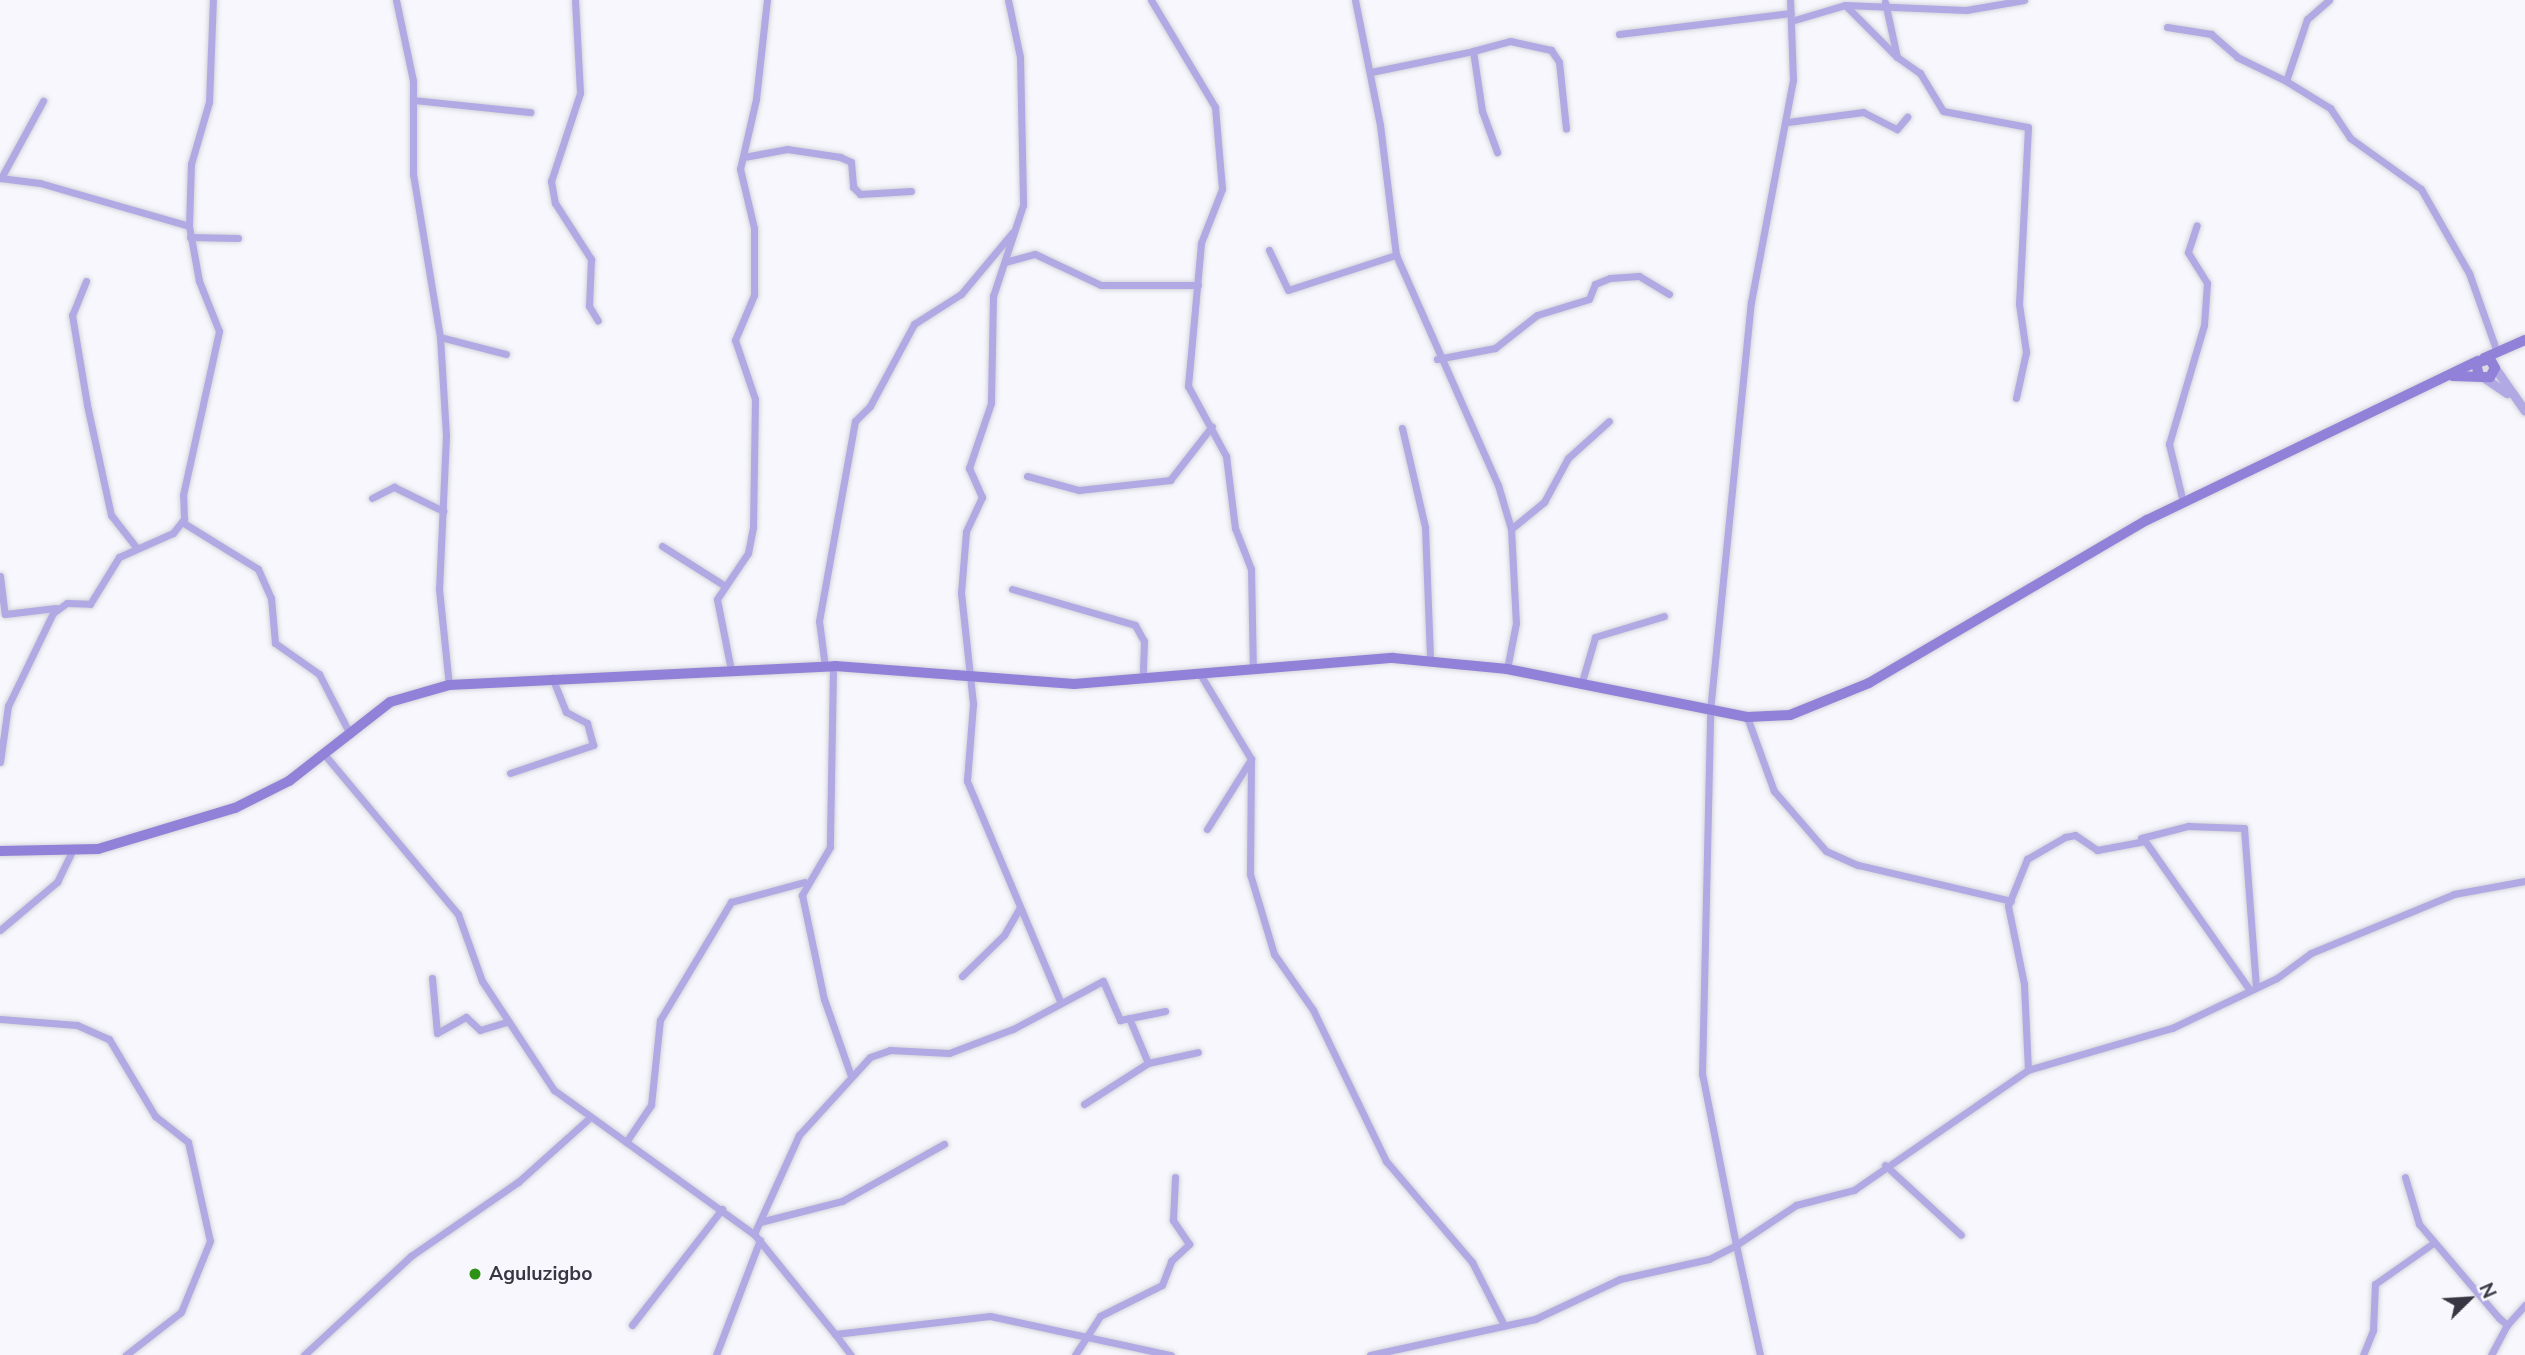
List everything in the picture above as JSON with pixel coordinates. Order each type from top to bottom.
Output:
[{"type":"main road","points":[[0,851],[71,853],[235,808],[324,754],[390,702],[449,685],[552,677],[829,667],[1074,684],[1430,659],[1507,669],[1746,717],[1790,715],[1839,698],[2081,554],[2183,502],[2525,340]]},
{"type":"main road","points":[[2439,379],[2481,377],[2495,367],[2510,347]]},
{"type":"main road","points":[[2481,359],[2495,367]]},
{"type":"main road","points":[[2481,359],[2481,377]]},
{"type":"street","points":[[0,576],[5,614],[90,604],[119,557],[136,547],[173,533],[182,522],[219,331],[189,226],[191,164],[209,102],[213,0]]},
{"type":"street","points":[[396,0],[413,100],[414,174],[440,337],[443,511],[439,589],[449,685]]},
{"type":"street","points":[[575,0],[580,93],[551,181],[555,203],[591,259],[589,306],[598,321]]},
{"type":"street","points":[[731,670],[718,615],[722,584],[741,565],[753,527],[755,399],[735,349],[754,295],[754,228],[741,184],[767,0]]},
{"type":"street","points":[[1008,0],[1020,57],[1023,205],[1012,233],[989,323],[991,403],[969,468],[982,497],[966,532],[961,593],[971,676],[969,791],[1060,1001]]},
{"type":"street","points":[[1151,0],[1216,107],[1222,189],[1200,243],[1188,386],[1227,456],[1235,528],[1251,569],[1253,670]]},
{"type":"street","points":[[1355,0],[1371,72],[1396,255],[1437,359],[1498,485],[1511,529],[1516,623],[1507,669]]},
{"type":"street","points":[[1760,1355],[1702,1074],[1710,711],[1751,302],[1788,122],[1790,0]]},
{"type":"street","points":[[1619,34],[1791,17],[1845,5],[1885,2],[1966,10],[2024,0]]},
{"type":"street","points":[[2286,81],[2307,19],[2329,0]]},
{"type":"street","points":[[1885,2],[1897,57]]},
{"type":"street","points":[[1845,5],[1897,57],[1920,73],[1943,111],[2028,127],[2019,304],[2026,352],[2016,398]]},
{"type":"street","points":[[2167,27],[2211,34],[2237,57],[2286,81],[2330,108],[2350,138],[2421,189],[2469,273],[2497,352]]},
{"type":"street","points":[[1371,72],[1510,41],[1551,50],[1559,62],[1566,129]]},
{"type":"street","points":[[1473,51],[1482,111],[1497,152]]},
{"type":"street","points":[[413,100],[530,113]]},
{"type":"street","points":[[43,101],[0,178],[189,226]]},
{"type":"street","points":[[1788,122],[1863,112],[1897,129],[1907,117]]},
{"type":"street","points":[[744,157],[787,149],[840,157],[851,163],[853,187],[860,194],[911,191]]},
{"type":"street","points":[[2183,502],[2169,444],[2204,325],[2207,284],[2188,252],[2197,225]]},
{"type":"street","points":[[626,1142],[651,1105],[660,1020],[731,902],[804,882],[830,847],[829,667],[819,621],[855,421],[870,406],[914,324],[961,294],[1012,233]]},
{"type":"street","points":[[190,237],[238,238]]},
{"type":"street","points":[[1269,250],[1288,290],[1396,255]]},
{"type":"street","points":[[1005,262],[1035,254],[1101,285],[1198,285]]},
{"type":"street","points":[[1437,359],[1495,348],[1537,315],[1589,299],[1595,284],[1610,278],[1639,276],[1669,294]]},
{"type":"street","points":[[86,281],[72,315],[87,405],[111,516],[136,547]]},
{"type":"street","points":[[440,337],[506,354]]},
{"type":"street","points":[[2495,367],[2511,396],[2525,411]]},
{"type":"street","points":[[2481,377],[2511,396]]},
{"type":"street","points":[[1511,529],[1531,516],[1568,458],[1609,421]]},
{"type":"street","points":[[1027,476],[1079,491],[1170,480],[1212,426]]},
{"type":"street","points":[[1402,428],[1426,527],[1430,659]]},
{"type":"street","points":[[372,498],[394,487],[443,511]]},
{"type":"street","points":[[182,522],[258,569],[271,598],[275,643],[319,674],[350,734]]},
{"type":"street","points":[[663,546],[722,584]]},
{"type":"street","points":[[1012,589],[1135,625],[1144,640],[1143,678]]},
{"type":"street","points":[[0,762],[12,696],[57,608]]},
{"type":"street","points":[[1581,685],[1595,637],[1664,616]]},
{"type":"street","points":[[1200,674],[1251,759],[1250,874],[1274,954],[1313,1010],[1386,1161],[1472,1262],[1504,1325]]},
{"type":"street","points":[[510,773],[593,745],[587,723],[566,712],[552,677]]},
{"type":"street","points":[[1746,717],[1774,790],[1826,851],[1858,865],[2011,901]]},
{"type":"street","points":[[324,754],[458,914],[474,963],[534,1067],[587,1120],[626,1142],[722,1209],[757,1237],[851,1355]]},
{"type":"street","points":[[1207,829],[1251,759]]},
{"type":"street","points":[[2028,1070],[2024,984],[2007,912],[2026,859],[2065,837],[2075,835],[2097,850],[2188,826],[2244,828],[2253,987]]},
{"type":"street","points":[[2141,838],[2253,987]]},
{"type":"street","points":[[0,930],[57,882],[71,853]]},
{"type":"street","points":[[1370,1355],[1504,1325],[1569,1306],[1620,1279],[1709,1259],[1736,1245],[1796,1205],[1854,1190],[1885,1165],[2028,1070],[2160,1032],[2253,987],[2311,953],[2454,894],[2525,881]]},
{"type":"street","points":[[804,882],[824,999],[850,1076]]},
{"type":"street","points":[[962,976],[1004,935],[1020,906]]},
{"type":"street","points":[[432,978],[437,1033],[466,1017],[480,1030],[507,1022]]},
{"type":"street","points":[[716,1355],[760,1222],[799,1135],[850,1076],[879,1053],[949,1053],[993,1038],[1103,981],[1121,1020],[1165,1011]]},
{"type":"street","points":[[1129,1018],[1148,1063]]},
{"type":"street","points":[[0,1019],[77,1025],[109,1039],[155,1116],[188,1142],[211,1241],[181,1312],[126,1355]]},
{"type":"street","points":[[1084,1104],[1148,1063],[1198,1052]]},
{"type":"street","points":[[304,1355],[411,1256],[518,1182],[587,1120]]},
{"type":"street","points":[[760,1222],[842,1201],[944,1144]]},
{"type":"street","points":[[1885,1165],[1961,1235]]},
{"type":"street","points":[[1075,1355],[1081,1339],[1115,1305],[1162,1285],[1171,1261],[1189,1244],[1173,1220],[1175,1177]]},
{"type":"street","points":[[2405,1177],[2432,1244],[2507,1325]]},
{"type":"street","points":[[632,1325],[722,1209]]},
{"type":"street","points":[[2363,1355],[2373,1330],[2375,1284],[2432,1244]]},
{"type":"street","points":[[2491,1355],[2507,1325],[2525,1305]]},
{"type":"street","points":[[835,1334],[990,1316],[1081,1339],[1171,1355]]},
{"type":"place","name":"Aguluzigbo","points":[[475,1274]]}]
